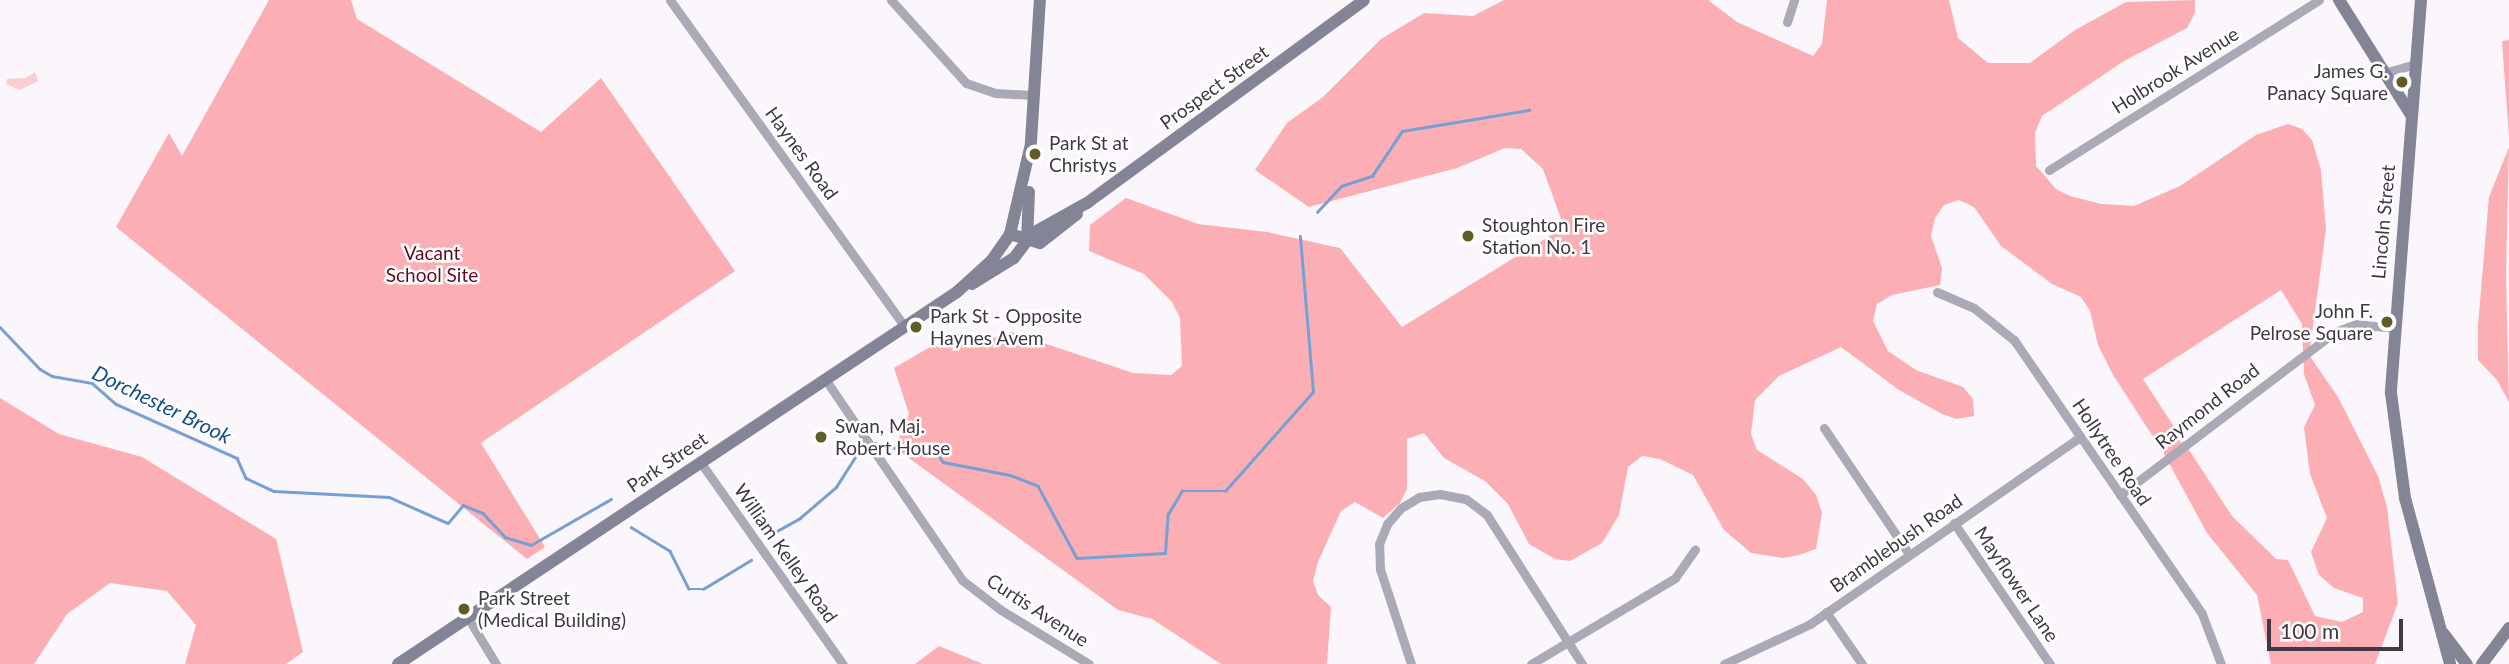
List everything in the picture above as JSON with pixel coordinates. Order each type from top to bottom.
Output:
[{"type":"street","name":"Haynes Road","points":[[670,0],[904,326]]},
{"type":"street","points":[[891,0],[966,83],[995,93],[1033,95]]},
{"type":"street","name":"Park Street","points":[[1032,231],[1029,206],[1030,148],[1041,0]]},
{"type":"street","points":[[1787,22],[1794,0]]},
{"type":"street","name":"Holbrook Avenue","points":[[2049,170],[2319,0]]},
{"type":"street","points":[[2339,0],[2411,115]]},
{"type":"street","name":"Lincoln Street","points":[[2421,0],[2393,328],[2395,439],[2405,498],[2448,662]]},
{"type":"street","name":"Prospect Street","points":[[1087,204],[1032,231],[1040,243],[1056,233],[1087,204],[1359,1]]},
{"type":"street","points":[[2384,72],[2416,64]]},
{"type":"street","name":"Park Street","points":[[957,292],[992,260],[1010,234],[1030,148]]},
{"type":"street","name":"Park Street","points":[[1029,206],[1032,231]]},
{"type":"street","name":"Park Street","points":[[398,664],[904,326],[957,292],[989,276],[1032,231]]},
{"type":"street","points":[[1010,234],[1032,231]]},
{"type":"street","name":"Hollytree Road","points":[[1937,292],[1974,308],[2008,333],[2202,614],[2221,664]]},
{"type":"street","name":"Raymond Road","points":[[2120,495],[2335,332],[2356,324],[2393,328]]},
{"type":"street","name":"Curtis Avenue","points":[[825,379],[962,580],[1001,610],[1088,664]]},
{"type":"street","points":[[1824,428],[1909,554]]},
{"type":"street","name":"Bramblebush Road","points":[[1724,664],[1826,612],[2080,437]]},
{"type":"street","name":"William Kelley Road","points":[[701,463],[843,664]]},
{"type":"street","points":[[1411,664],[1380,569],[1378,549],[1393,515],[1410,502],[1430,495],[1461,497],[1483,511],[1570,641],[1582,664]]},
{"type":"street","name":"Mayflower Lane","points":[[1954,523],[2050,664]]},
{"type":"street","points":[[1531,664],[1675,578],[1695,549]]},
{"type":"street","name":"Lincoln Street","points":[[2434,611],[2447,639],[2467,664]]},
{"type":"street","points":[[1826,612],[1862,664]]},
{"type":"street","points":[[468,618],[496,664]]},
{"type":"street","points":[[2482,664],[2509,628]]},
{"type":"shaded area","points":[[35,72],[38,81],[20,90],[6,84],[7,79],[26,78]]},
{"type":"green space","name":"Vacant School Site","points":[[269,0],[351,0],[357,19],[541,132],[601,78],[735,271],[481,443],[545,547],[527,559],[116,227],[169,133],[182,156]]},
{"type":"green space","points":[[1504,0],[1708,0],[1737,22],[1813,56],[1822,44],[1827,0],[1949,0],[1958,38],[1988,63],[2030,63],[2075,30],[2126,2],[2195,0],[2195,13],[2187,28],[2124,61],[2042,116],[2035,133],[2036,166],[2056,189],[2070,196],[2101,204],[2134,206],[2180,186],[2256,135],[2288,124],[2302,129],[2312,140],[2321,170],[2326,229],[2309,355],[2338,397],[2378,476],[2387,507],[2398,603],[2375,664],[2271,664],[2257,595],[2207,533],[2163,452],[2113,375],[2098,345],[2090,311],[2081,297],[2052,284],[2001,246],[1974,207],[1959,200],[1944,205],[1935,218],[1931,236],[1942,268],[1940,285],[1892,295],[1877,304],[1873,321],[1888,351],[1916,370],[1963,387],[1973,399],[1974,416],[1956,419],[1942,414],[1899,390],[1841,347],[1779,376],[1755,400],[1751,434],[1757,450],[1803,479],[1816,495],[1822,513],[1816,549],[1799,555],[1783,558],[1751,553],[1724,530],[1693,475],[1660,459],[1642,456],[1628,467],[1619,515],[1602,543],[1570,561],[1555,559],[1529,544],[1508,504],[1485,481],[1444,458],[1424,433],[1407,439],[1407,489],[1400,503],[1383,518],[1355,502],[1341,511],[1318,562],[1313,581],[1318,595],[1331,607],[1327,664],[1221,664],[1152,619],[1118,610],[895,448],[909,414],[894,368],[930,347],[976,344],[1011,332],[1133,373],[1171,375],[1182,366],[1180,318],[1172,302],[1144,274],[1089,251],[1090,225],[1126,198],[1198,224],[1267,232],[1340,248],[1402,327],[1564,227],[1543,169],[1521,149],[1505,148],[1457,168],[1309,207],[1255,170],[1287,123],[1323,97],[1381,39],[1424,13],[1473,16]],"holes":[[[2281,290],[2302,324],[2304,374],[2315,405],[2304,427],[2310,474],[2327,518],[2311,552],[2319,575],[2334,588],[2363,598],[2363,612],[2342,622],[2315,616],[2288,560],[2276,559],[2232,516],[2143,379]]]},
{"type":"green space","points":[[2509,40],[2509,137],[2502,41]]},
{"type":"green space","points":[[2509,147],[2506,274],[2509,402],[2497,380],[2478,360],[2478,325],[2489,197]]},
{"type":"green space","points":[[0,398],[59,434],[142,457],[276,539],[303,652],[286,664],[185,664],[196,625],[167,591],[110,583],[67,614],[34,664],[0,664]]},
{"type":"green space","points":[[939,646],[983,664],[915,664]]},
{"type":"waterway","name":"Dorchester Brook","points":[[1317,212],[1341,186],[1372,176],[1402,131],[1529,110]]},
{"type":"waterway","name":"Dorchester Brook","points":[[875,443],[907,451],[935,450],[943,462],[1010,475],[1038,486],[1077,558],[1165,553],[1168,514],[1182,491],[1225,491],[1313,392],[1300,237]]},
{"type":"waterway","name":"Dorchester Brook","points":[[0,327],[40,369],[52,376],[92,383],[116,404],[237,458],[246,478],[274,491],[389,497],[448,523],[463,505],[483,513],[505,537],[531,545],[611,499]]},
{"type":"waterway","name":"Dorchester Brook","points":[[766,537],[800,518],[836,487],[859,451]]},
{"type":"waterway","name":"Dorchester Brook","points":[[631,527],[670,551],[689,589],[703,589],[751,560]]},
{"type":"place","name":"James G. Panacy Square","points":[[2402,82]]},
{"type":"place","name":"Park St at Christys","points":[[1035,154]]},
{"type":"place","name":"Stoughton Fire Station No. 1","points":[[1468,236]]},
{"type":"place","name":"John F. Pelrose Square","points":[[2387,322]]},
{"type":"place","name":"Park St - Opposite Haynes Avem","points":[[916,327]]},
{"type":"place","name":"Swan, Maj. Robert House","points":[[821,437]]},
{"type":"place","name":"Park Street (Medical Building)","points":[[464,609]]}]
